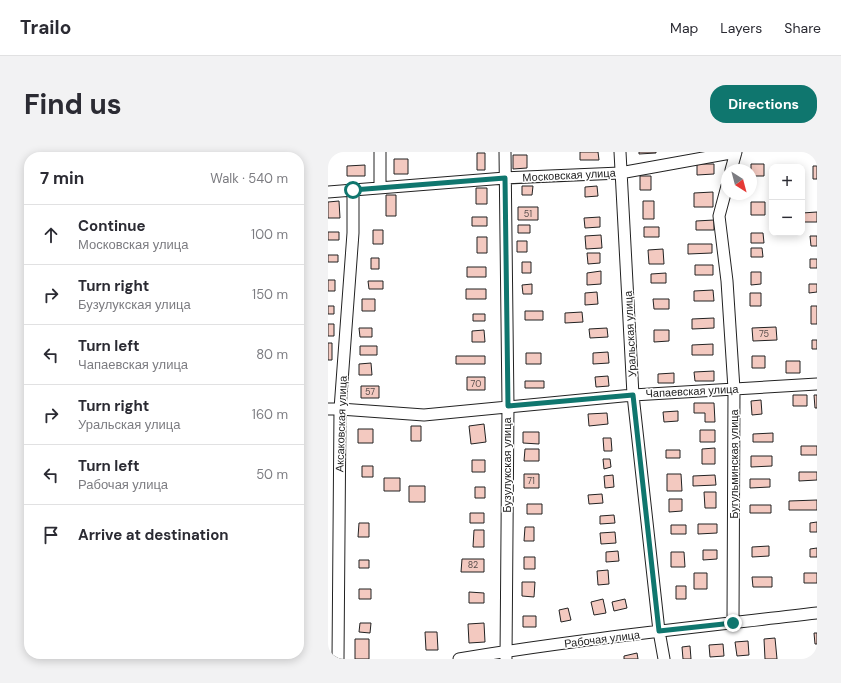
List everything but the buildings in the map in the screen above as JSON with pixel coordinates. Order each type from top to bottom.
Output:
[{"type":"street","points":[[380,152],[380,188]]},
{"type":"street","name":"Бузулукская улица","points":[[505,152],[508,406],[506,655]]},
{"type":"street","name":"Уральская улица","points":[[620,152],[633,395],[659,631],[664,659]]},
{"type":"street","points":[[733,164],[736,152]]},
{"type":"street","name":"Московская улица","points":[[328,192],[505,178],[620,173],[736,152]]},
{"type":"street","name":"Аксаковская улица","points":[[338,659],[340,409],[353,233],[353,190]]},
{"type":"street","name":"Бугульминская улица","points":[[724,200],[720,216],[727,281],[734,389],[733,623]]},
{"type":"street","name":"Чапаевская улица","points":[[328,409],[424,415],[633,395],[817,384]]},
{"type":"street","name":"Рабочая улица","points":[[459,659],[506,655],[659,631],[817,613]]},
{"type":"route","points":[[353,190],[505,178],[508,406],[633,395],[659,631],[733,623]]}]
